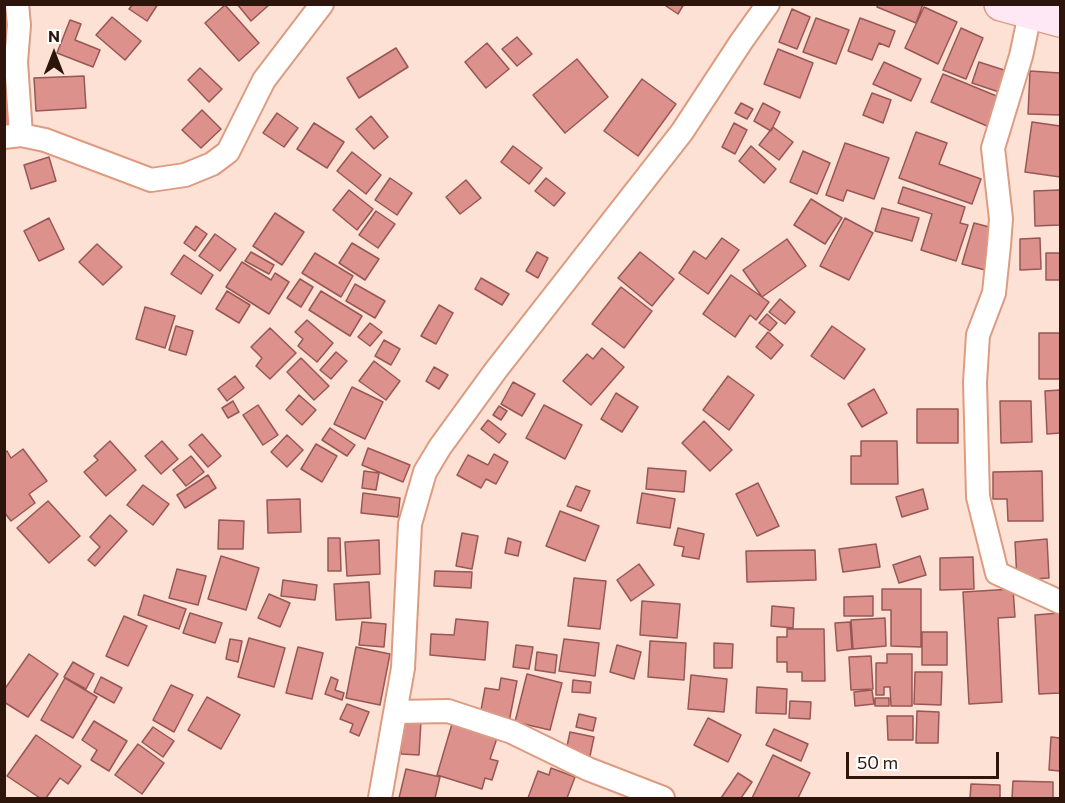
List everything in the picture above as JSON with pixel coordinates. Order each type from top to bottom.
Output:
[{"type":"street","points":[[17,4],[19,25],[13,136],[45,140],[150,180],[185,175],[212,164],[228,152],[264,80],[322,4]]},
{"type":"street","points":[[380,798],[403,668],[410,524],[426,472],[440,447],[496,370],[682,132],[768,4]]},
{"type":"street","points":[[1031,13],[1021,56],[993,148],[1001,219],[994,292],[978,334],[975,382],[975,469],[983,526],[997,573],[1060,602]]},
{"type":"street","points":[[396,712],[448,711],[458,714],[512,732],[588,769],[663,798]]},
{"type":"building","points":[[133,4],[158,4],[147,21],[129,9]]},
{"type":"building","points":[[237,4],[270,4],[251,21]]},
{"type":"building","points":[[663,4],[684,4],[678,14]]},
{"type":"building","points":[[878,4],[923,4],[916,23],[877,7]]},
{"type":"building","points":[[225,5],[259,43],[239,61],[205,23]]},
{"type":"building","points":[[924,7],[957,22],[938,64],[905,48]]},
{"type":"building","points":[[792,9],[810,17],[797,49],[779,42]]},
{"type":"building","points":[[112,17],[141,41],[125,60],[96,35]]},
{"type":"building","points":[[816,18],[849,30],[836,64],[803,52]]},
{"type":"building","points":[[860,18],[895,31],[889,47],[879,43],[872,60],[848,51]]},
{"type":"building","points":[[70,20],[81,24],[75,40],[100,50],[93,67],[57,53]]},
{"type":"building","points":[[961,28],[983,38],[966,79],[943,70]]},
{"type":"building","points":[[517,37],[532,54],[517,66],[502,49]]},
{"type":"building","points":[[487,43],[509,69],[486,88],[465,62]]},
{"type":"building","points":[[396,48],[408,67],[359,98],[347,78]]},
{"type":"building","points":[[778,49],[813,63],[800,98],[764,84]]},
{"type":"building","points":[[577,59],[608,97],[565,133],[533,95]]},
{"type":"building","points":[[884,62],[921,79],[911,101],[873,84]]},
{"type":"building","points":[[979,62],[1010,72],[1002,93],[972,83]]},
{"type":"building","points":[[200,68],[222,89],[209,102],[188,80]]},
{"type":"building","points":[[1030,71],[1060,73],[1060,115],[1028,114]]},
{"type":"building","points":[[943,74],[999,97],[987,126],[931,102]]},
{"type":"building","points":[[84,76],[86,108],[36,111],[34,78]]},
{"type":"building","points":[[642,79],[676,104],[638,156],[604,131]]},
{"type":"building","points":[[872,93],[891,100],[883,123],[863,115]]},
{"type":"building","points":[[4,94],[15,94],[13,126],[4,126]]},
{"type":"building","points":[[741,103],[753,109],[747,119],[735,113]]},
{"type":"building","points":[[763,103],[780,112],[771,131],[754,121]]},
{"type":"building","points":[[202,110],[221,129],[201,148],[182,130]]},
{"type":"building","points":[[277,113],[298,128],[284,147],[263,133]]},
{"type":"building","points":[[371,116],[388,137],[374,149],[356,129]]},
{"type":"building","points":[[1032,122],[1060,126],[1060,177],[1025,172]]},
{"type":"building","points":[[314,123],[344,142],[327,168],[297,149]]},
{"type":"building","points":[[734,123],[747,130],[735,154],[722,147]]},
{"type":"building","points":[[773,127],[793,142],[779,160],[759,145]]},
{"type":"building","points":[[916,132],[947,143],[939,164],[981,179],[972,204],[899,178]]},
{"type":"building","points":[[845,143],[889,158],[874,199],[847,190],[843,201],[826,195]]},
{"type":"building","points":[[513,146],[542,168],[529,184],[501,162]]},
{"type":"building","points":[[751,146],[776,169],[764,183],[739,161]]},
{"type":"building","points":[[803,151],[830,163],[817,194],[790,182]]},
{"type":"building","points":[[352,152],[381,175],[366,194],[337,171]]},
{"type":"building","points":[[49,157],[56,181],[31,189],[24,165]]},
{"type":"building","points":[[390,178],[412,193],[397,215],[375,200]]},
{"type":"building","points":[[546,178],[565,193],[554,206],[535,191]]},
{"type":"building","points":[[466,180],[481,198],[460,214],[446,197]]},
{"type":"building","points":[[903,187],[965,207],[960,223],[968,225],[956,261],[921,250],[932,214],[898,203]]},
{"type":"building","points":[[349,190],[373,209],[357,230],[333,210]]},
{"type":"building","points":[[1060,190],[1060,225],[1035,226],[1034,191]]},
{"type":"building","points":[[811,199],[842,218],[825,244],[794,225]]},
{"type":"building","points":[[882,208],[919,218],[912,241],[875,231]]},
{"type":"building","points":[[376,211],[395,224],[378,248],[359,235]]},
{"type":"building","points":[[275,213],[304,232],[282,265],[253,246]]},
{"type":"building","points":[[49,218],[64,249],[39,261],[24,231]]},
{"type":"building","points":[[845,218],[873,233],[849,280],[820,266]]},
{"type":"building","points":[[974,223],[997,229],[985,270],[962,264]]},
{"type":"building","points":[[196,226],[207,234],[195,251],[184,243]]},
{"type":"building","points":[[215,234],[236,249],[220,271],[199,256]]},
{"type":"building","points":[[722,238],[739,250],[708,294],[679,273],[694,251],[706,259]]},
{"type":"building","points":[[1040,238],[1041,269],[1020,270],[1020,239]]},
{"type":"building","points":[[787,239],[806,266],[762,297],[743,270]]},
{"type":"building","points":[[352,243],[379,259],[365,280],[339,263]]},
{"type":"building","points":[[97,244],[122,267],[103,285],[79,262]]},
{"type":"building","points":[[251,252],[274,265],[269,274],[245,261]]},
{"type":"building","points":[[537,252],[548,258],[538,278],[526,271]]},
{"type":"building","points":[[640,252],[674,279],[652,306],[618,278]]},
{"type":"building","points":[[315,253],[353,276],[341,297],[302,273]]},
{"type":"building","points":[[1046,253],[1060,253],[1060,280],[1046,280]]},
{"type":"building","points":[[184,255],[213,275],[201,294],[171,274]]},
{"type":"building","points":[[242,262],[271,280],[275,273],[289,282],[269,314],[226,287]]},
{"type":"building","points":[[731,275],[769,302],[756,320],[750,315],[735,337],[703,314]]},
{"type":"building","points":[[481,278],[509,294],[502,305],[475,289]]},
{"type":"building","points":[[300,279],[313,287],[301,307],[287,298]]},
{"type":"building","points":[[355,284],[385,301],[375,318],[346,301]]},
{"type":"building","points":[[621,287],[652,311],[624,348],[592,324]]},
{"type":"building","points":[[227,291],[250,305],[239,323],[216,309]]},
{"type":"building","points":[[321,291],[362,316],[350,336],[309,310]]},
{"type":"building","points":[[780,299],[795,312],[785,324],[769,312]]},
{"type":"building","points":[[439,305],[453,313],[436,344],[421,336]]},
{"type":"building","points":[[145,307],[175,316],[165,348],[136,339]]},
{"type":"building","points":[[767,314],[777,323],[770,331],[759,323]]},
{"type":"building","points":[[307,320],[333,343],[317,362],[298,346],[303,339],[295,332]]},
{"type":"building","points":[[370,323],[382,332],[370,346],[358,337]]},
{"type":"building","points":[[176,326],[193,331],[186,355],[169,350]]},
{"type":"building","points":[[832,326],[865,349],[844,379],[811,356]]},
{"type":"building","points":[[270,328],[296,353],[270,379],[256,366],[262,358],[251,347]]},
{"type":"building","points":[[768,332],[783,345],[771,359],[756,347]]},
{"type":"building","points":[[1039,333],[1060,333],[1060,379],[1039,379]]},
{"type":"building","points":[[384,340],[400,349],[391,365],[375,356]]},
{"type":"building","points":[[602,348],[624,367],[591,405],[563,381],[587,354],[593,359]]},
{"type":"building","points":[[336,352],[347,361],[331,379],[320,370]]},
{"type":"building","points":[[301,358],[329,386],[314,400],[287,372]]},
{"type":"building","points":[[374,361],[400,381],[386,400],[359,381]]},
{"type":"building","points":[[434,367],[448,375],[439,389],[426,381]]},
{"type":"building","points":[[235,376],[244,388],[227,401],[218,389]]},
{"type":"building","points":[[728,376],[754,395],[729,430],[703,410]]},
{"type":"building","points":[[513,382],[535,394],[522,416],[501,404]]},
{"type":"building","points":[[352,387],[383,402],[365,439],[334,424]]},
{"type":"building","points":[[874,389],[887,413],[862,427],[848,404]]},
{"type":"building","points":[[1060,390],[1060,433],[1047,434],[1045,391]]},
{"type":"building","points":[[616,393],[638,407],[622,432],[601,419]]},
{"type":"building","points":[[299,395],[316,410],[302,425],[286,410]]},
{"type":"building","points":[[233,401],[239,412],[228,418],[222,408]]},
{"type":"building","points":[[1000,401],[1031,401],[1032,442],[1001,443]]},
{"type":"building","points":[[258,405],[278,435],[263,445],[243,415]]},
{"type":"building","points":[[544,405],[582,425],[565,459],[526,438]]},
{"type":"building","points":[[499,406],[507,411],[501,420],[493,415]]},
{"type":"building","points":[[917,409],[958,409],[958,443],[917,443]]},
{"type":"building","points":[[488,420],[506,434],[499,443],[481,429]]},
{"type":"building","points":[[704,421],[732,450],[710,471],[682,443]]},
{"type":"building","points":[[330,428],[355,445],[347,456],[322,440]]},
{"type":"building","points":[[202,434],[221,456],[208,467],[189,445]]},
{"type":"building","points":[[287,435],[303,450],[287,467],[271,452]]},
{"type":"building","points":[[110,441],[136,470],[106,496],[84,472],[98,460],[94,456]]},
{"type":"building","points":[[162,441],[178,459],[161,474],[145,456]]},
{"type":"building","points":[[861,441],[897,441],[898,484],[851,484],[851,456],[861,456]]},
{"type":"building","points":[[316,444],[337,456],[322,482],[301,469]]},
{"type":"building","points":[[368,448],[410,465],[403,482],[362,465]]},
{"type":"building","points":[[23,449],[47,481],[29,494],[35,503],[11,521],[4,512],[4,453],[7,451],[11,458]]},
{"type":"building","points":[[494,454],[508,462],[496,484],[486,479],[481,488],[457,475],[468,455],[488,465]]},
{"type":"building","points":[[191,456],[204,472],[186,486],[173,470]]},
{"type":"building","points":[[648,468],[686,471],[684,492],[646,489]]},
{"type":"building","points":[[364,471],[379,473],[376,490],[362,488]]},
{"type":"building","points":[[1042,471],[1043,521],[1008,521],[1007,499],[993,499],[993,472]]},
{"type":"building","points":[[208,475],[216,488],[185,508],[177,495]]},
{"type":"building","points":[[758,483],[779,526],[757,536],[736,494]]},
{"type":"building","points":[[143,485],[169,504],[153,525],[127,505]]},
{"type":"building","points":[[576,486],[590,491],[581,511],[567,506]]},
{"type":"building","points":[[923,489],[928,509],[902,517],[896,497]]},
{"type":"building","points":[[363,493],[400,498],[398,517],[361,513]]},
{"type":"building","points":[[642,493],[675,499],[670,528],[637,523]]},
{"type":"building","points":[[300,499],[301,532],[268,533],[267,500]]},
{"type":"building","points":[[48,501],[80,536],[49,563],[17,528]]},
{"type":"building","points":[[560,511],[599,526],[585,561],[546,546]]},
{"type":"building","points":[[110,515],[127,531],[95,566],[88,560],[100,547],[90,537]]},
{"type":"building","points":[[219,520],[244,521],[243,549],[218,549]]},
{"type":"building","points":[[678,528],[704,534],[699,559],[682,556],[684,547],[674,545]]},
{"type":"building","points":[[462,533],[478,536],[472,569],[456,566]]},
{"type":"building","points":[[328,538],[340,538],[341,571],[328,571]]},
{"type":"building","points":[[508,538],[521,542],[518,556],[505,553]]},
{"type":"building","points":[[1047,539],[1049,578],[1017,580],[1015,542]]},
{"type":"building","points":[[379,540],[380,574],[347,576],[345,542]]},
{"type":"building","points":[[876,544],[880,567],[843,572],[839,549]]},
{"type":"building","points":[[815,550],[816,580],[747,582],[746,551]]},
{"type":"building","points":[[221,556],[259,568],[246,610],[208,599]]},
{"type":"building","points":[[920,556],[926,575],[899,583],[893,565]]},
{"type":"building","points":[[973,557],[974,589],[940,590],[940,558]]},
{"type":"building","points":[[639,564],[654,585],[631,601],[617,580]]},
{"type":"building","points":[[177,569],[206,576],[198,605],[169,598]]},
{"type":"building","points":[[435,571],[472,572],[471,588],[434,586]]},
{"type":"building","points":[[574,578],[606,581],[600,629],[568,626]]},
{"type":"building","points":[[283,580],[317,585],[315,600],[281,596]]},
{"type":"building","points":[[369,582],[371,618],[336,620],[334,584]]},
{"type":"building","points":[[882,589],[921,589],[921,647],[891,646],[891,610],[882,610]]},
{"type":"building","points":[[1013,589],[1015,617],[998,618],[1002,702],[969,704],[963,592]]},
{"type":"building","points":[[269,594],[290,603],[280,627],[258,618]]},
{"type":"building","points":[[144,595],[186,609],[179,629],[138,615]]},
{"type":"building","points":[[873,596],[873,616],[844,616],[844,597]]},
{"type":"building","points":[[642,601],[680,604],[677,638],[640,635]]},
{"type":"building","points":[[772,606],[794,608],[793,628],[771,626]]},
{"type":"building","points":[[190,613],[222,623],[215,643],[183,633]]},
{"type":"building","points":[[1060,613],[1060,693],[1039,694],[1035,615]]},
{"type":"building","points":[[124,616],[147,626],[128,666],[106,656]]},
{"type":"building","points":[[885,618],[886,646],[853,649],[851,620]]},
{"type":"building","points":[[456,619],[488,622],[485,660],[430,655],[431,634],[454,635]]},
{"type":"building","points":[[362,622],[386,624],[384,647],[359,645]]},
{"type":"building","points":[[850,622],[852,649],[837,651],[835,623]]},
{"type":"building","points":[[787,629],[824,629],[825,681],[802,681],[802,672],[787,672],[787,662],[777,662],[777,637],[787,637]]},
{"type":"building","points":[[922,632],[947,632],[947,665],[922,665]]},
{"type":"building","points":[[249,638],[285,648],[274,687],[238,677]]},
{"type":"building","points":[[230,639],[242,641],[238,662],[226,659]]},
{"type":"building","points":[[564,639],[599,643],[595,676],[559,671]]},
{"type":"building","points":[[650,641],[686,643],[684,680],[648,677]]},
{"type":"building","points":[[714,643],[733,644],[732,668],[714,668]]},
{"type":"building","points":[[516,645],[533,647],[529,669],[513,667]]},
{"type":"building","points":[[617,645],[641,652],[634,679],[610,672]]},
{"type":"building","points":[[298,647],[323,653],[312,699],[286,693]]},
{"type":"building","points":[[356,647],[390,654],[380,705],[346,698]]},
{"type":"building","points":[[537,652],[557,655],[555,673],[535,670]]},
{"type":"building","points":[[29,654],[58,674],[28,717],[4,702],[4,690]]},
{"type":"building","points":[[887,654],[912,654],[912,706],[891,706],[890,687],[884,687],[884,695],[876,695],[876,663],[887,663]]},
{"type":"building","points":[[871,656],[873,689],[851,690],[849,657]]},
{"type":"building","points":[[73,662],[94,674],[86,689],[64,677]]},
{"type":"building","points":[[915,672],[942,672],[941,705],[914,704]]},
{"type":"building","points":[[527,674],[562,683],[550,730],[515,722]]},
{"type":"building","points":[[691,675],[727,679],[724,712],[688,709]]},
{"type":"building","points":[[101,677],[122,688],[114,703],[94,692]]},
{"type":"building","points":[[331,677],[338,680],[335,690],[344,693],[342,700],[325,694]]},
{"type":"building","points":[[65,678],[97,697],[73,738],[41,720]]},
{"type":"building","points":[[501,678],[517,681],[509,722],[480,716],[485,688],[499,690]]},
{"type":"building","points":[[573,680],[591,682],[590,693],[572,692]]},
{"type":"building","points":[[171,685],[193,695],[174,732],[153,720]]},
{"type":"building","points":[[757,687],[787,689],[786,714],[756,713]]},
{"type":"building","points":[[872,690],[874,704],[855,706],[854,692]]},
{"type":"building","points":[[207,697],[240,715],[221,749],[188,730]]},
{"type":"building","points":[[875,698],[889,698],[889,706],[875,706]]},
{"type":"building","points":[[790,701],[811,702],[810,719],[789,718]]},
{"type":"building","points":[[347,704],[369,712],[359,736],[350,732],[353,724],[340,719]]},
{"type":"building","points":[[917,711],[939,712],[938,743],[916,743]]},
{"type":"building","points":[[579,714],[596,718],[593,731],[576,727]]},
{"type":"building","points":[[887,716],[913,716],[913,740],[888,740]]},
{"type":"building","points":[[708,718],[741,735],[728,762],[694,745]]},
{"type":"building","points":[[403,720],[421,721],[419,755],[401,754]]},
{"type":"building","points":[[94,721],[127,741],[109,771],[91,760],[97,750],[82,740]]},
{"type":"building","points":[[452,724],[497,738],[490,759],[498,761],[492,780],[485,778],[482,789],[437,775]]},
{"type":"building","points":[[153,727],[174,741],[163,757],[142,742]]},
{"type":"building","points":[[774,729],[808,744],[801,761],[766,745]]},
{"type":"building","points":[[570,732],[594,737],[590,756],[566,751]]},
{"type":"building","points":[[36,735],[81,766],[68,784],[60,778],[46,798],[40,798],[7,776]]},
{"type":"building","points":[[1051,737],[1060,738],[1060,771],[1049,770]]},
{"type":"building","points":[[138,744],[164,763],[142,794],[115,775]]},
{"type":"building","points":[[773,755],[810,773],[798,798],[752,798]]},
{"type":"building","points":[[551,768],[575,777],[567,798],[528,798],[538,771],[549,775]]},
{"type":"building","points":[[406,769],[440,777],[435,798],[399,798]]},
{"type":"building","points":[[738,773],[752,782],[741,798],[721,798]]},
{"type":"building","points":[[1013,781],[1053,782],[1053,798],[1012,798]]},
{"type":"building","points":[[971,784],[1000,785],[1000,798],[970,798]]}]
